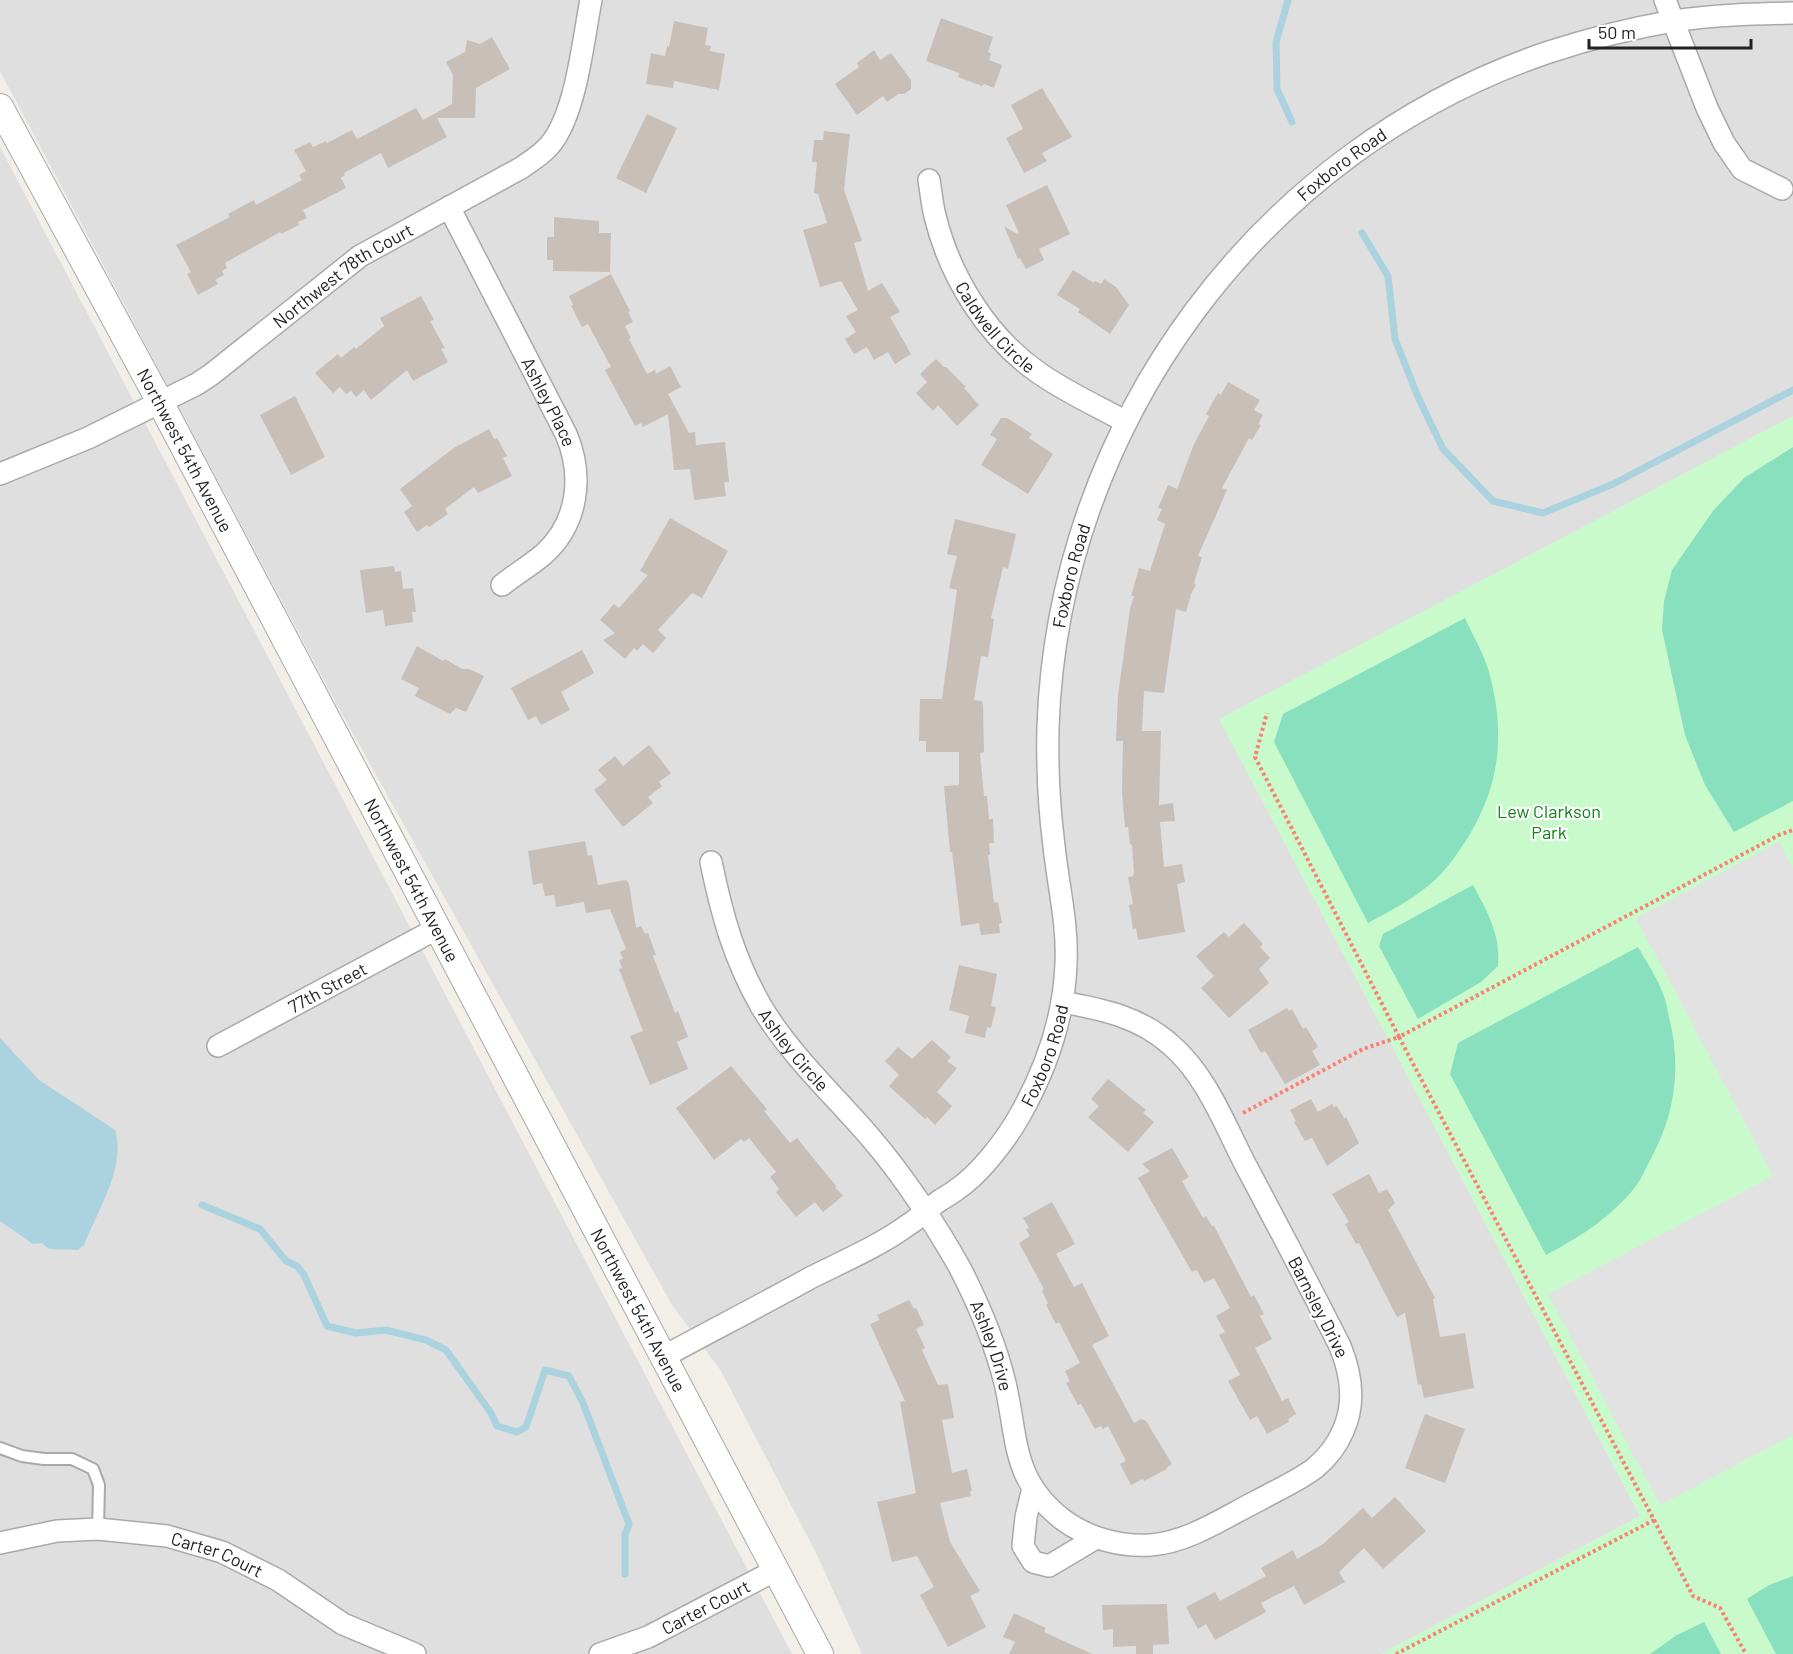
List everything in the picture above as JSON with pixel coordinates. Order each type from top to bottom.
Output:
[{"type":"street","name":"Northwest 78th Court","points":[[0,474],[88,438],[212,374],[360,256],[539,156],[554,139],[566,118],[591,0]]},
{"type":"street","points":[[1665,0],[1707,108],[1724,143],[1742,169],[1782,189]]},
{"type":"street","name":"Foxboro Road","points":[[663,1357],[897,1232],[941,1199],[960,1188],[992,1155],[1017,1121],[1038,1082],[1053,1043],[1062,1002],[1066,965],[1065,928],[1048,791],[1048,727],[1052,667],[1062,608],[1077,545],[1099,480],[1126,422],[1140,394],[1172,342],[1211,288],[1255,238],[1300,196],[1350,156],[1405,119],[1467,86],[1546,53],[1608,35],[1674,21],[1733,15],[1793,13]]},
{"type":"street","name":"Northwest 54th Avenue","points":[[0,107],[160,402],[820,1654]]},
{"type":"street","name":"Caldwell Circle","points":[[929,180],[935,216],[947,253],[963,289],[984,320],[1009,348],[1038,372],[1076,396],[1126,422]]},
{"type":"street","name":"Ashley Place","points":[[449,207],[566,434],[572,447],[577,470],[576,494],[571,515],[559,537],[543,554],[502,585]]},
{"type":"street","name":"Ashley Circle","points":[[711,862],[724,921],[740,966],[762,1006],[788,1045],[873,1140],[925,1212]]},
{"type":"street","name":"77th Street","points":[[218,1046],[438,928]]},
{"type":"street","name":"Barnsley Drive","points":[[1062,1002],[1122,1016],[1148,1028],[1171,1045],[1191,1066],[1224,1123],[1340,1346],[1348,1366],[1352,1388],[1350,1411],[1343,1431],[1332,1451],[1316,1468],[1200,1531],[1177,1540],[1152,1545],[1125,1545],[1096,1538],[1062,1519]]},
{"type":"street","name":"Ashley Drive","points":[[925,1212],[961,1270],[993,1340],[1005,1385],[1020,1464],[1033,1488],[1049,1508],[1062,1519]]},
{"type":"street","points":[[1033,1488],[1026,1517],[1023,1546],[1033,1562],[1049,1566],[1096,1538]]},
{"type":"street","name":"Carter Court","points":[[0,1543],[57,1531],[98,1529],[167,1536],[222,1552],[278,1580],[343,1624],[415,1654]]},
{"type":"street","name":"Carter Court","points":[[600,1654],[648,1637],[776,1570]]},
{"type":"lane","points":[[0,1448],[22,1456],[72,1459],[93,1469],[99,1485],[98,1529]]},
{"type":"path","points":[[1267,713],[1255,757],[1399,1037],[1694,1596],[1720,1608],[1746,1654]]},
{"type":"path","points":[[1224,1123],[1363,1049],[1399,1037],[1779,835],[1793,830]]},
{"type":"path","points":[[1396,1654],[1654,1520]]},
{"type":"shaded area","points":[[0,0],[1793,0],[1793,416],[1220,720],[1640,1516],[1381,1654],[862,1654],[817,1555],[721,1371],[672,1305],[336,703],[0,71]]},
{"type":"shaded area","points":[[0,147],[792,1654],[0,1654]]},
{"type":"shaded area","points":[[1779,842],[1793,869],[1793,1435],[1660,1505],[1548,1294],[1773,1176],[1636,918]]},
{"type":"green space","name":"Lew Clarkson Park","points":[[1793,416],[1793,1654],[1381,1654],[1640,1516],[1219,719]]},
{"type":"green space","points":[[1793,447],[1793,801],[1734,832],[1705,785],[1685,735],[1662,630],[1664,601],[1672,570],[1713,511],[1744,478]]},
{"type":"green space","points":[[1465,618],[1487,665],[1497,715],[1497,756],[1488,795],[1470,834],[1442,873],[1413,897],[1368,923],[1274,742],[1283,714]]},
{"type":"green space","points":[[1473,885],[1488,914],[1495,934],[1498,966],[1481,982],[1418,1019],[1379,946],[1383,934]]},
{"type":"green space","points":[[1638,947],[1663,994],[1672,1032],[1675,1071],[1671,1108],[1658,1144],[1636,1186],[1627,1197],[1595,1225],[1546,1255],[1450,1074],[1458,1043]]},
{"type":"green space","points":[[1793,1576],[1793,1654],[1776,1654],[1747,1599],[1769,1585]]},
{"type":"green space","points":[[1704,1622],[1721,1654],[1650,1654],[1677,1635]]},
{"type":"water","points":[[0,1038],[39,1080],[115,1130],[118,1144],[114,1173],[84,1245],[78,1250],[49,1249],[42,1243],[33,1244],[0,1221]]},
{"type":"building","points":[[941,18],[993,37],[988,52],[991,53],[989,60],[1002,65],[994,88],[958,77],[959,73],[926,61]]},
{"type":"building","points":[[674,21],[708,28],[705,45],[711,46],[710,51],[725,54],[719,90],[674,81],[673,88],[646,84],[651,53],[665,56]]},
{"type":"building","points":[[492,37],[510,69],[476,88],[475,118],[437,118],[447,137],[388,168],[381,153],[344,173],[345,175],[341,178],[346,188],[303,210],[307,218],[298,222],[299,225],[281,234],[280,232],[225,263],[227,268],[222,271],[224,275],[215,280],[218,284],[198,295],[187,274],[191,272],[176,245],[230,217],[228,214],[254,200],[256,205],[302,180],[299,175],[306,171],[294,150],[310,142],[313,147],[326,141],[327,143],[352,130],[357,139],[416,108],[423,120],[452,104],[453,75],[446,62],[465,52],[467,40],[480,44]]},
{"type":"building","points":[[874,50],[880,60],[891,53],[911,80],[911,89],[887,102],[883,96],[857,115],[835,84],[859,67],[857,63]]},
{"type":"building","points":[[1042,88],[1072,137],[1042,153],[1047,161],[1024,173],[1006,138],[1023,129],[1011,105]]},
{"type":"building","points":[[647,114],[677,128],[646,193],[616,178]]},
{"type":"building","points":[[824,131],[850,134],[844,190],[862,241],[854,243],[868,291],[882,283],[900,312],[890,317],[911,354],[895,364],[888,352],[874,360],[867,347],[854,354],[845,339],[856,332],[846,316],[858,310],[841,281],[820,287],[803,230],[827,223],[818,194],[814,193],[817,162],[812,162],[814,140],[823,140]]},
{"type":"building","points":[[1047,185],[1070,234],[1039,249],[1044,260],[1026,269],[1020,258],[1018,259],[1004,226],[1019,233],[1006,205]]},
{"type":"building","points":[[554,217],[599,221],[599,233],[611,233],[610,272],[553,271],[553,260],[547,260],[547,237],[554,237]]},
{"type":"building","points":[[1073,270],[1094,283],[1095,281],[1101,284],[1104,279],[1116,287],[1129,305],[1110,334],[1078,312],[1080,309],[1057,295]]},
{"type":"building","points":[[611,274],[630,311],[628,312],[633,322],[625,326],[647,374],[655,370],[656,374],[670,366],[681,387],[668,394],[689,433],[695,432],[696,445],[725,442],[729,482],[724,482],[726,496],[694,500],[690,469],[674,470],[668,414],[643,427],[641,423],[635,426],[605,370],[611,367],[588,324],[582,327],[571,306],[573,305],[569,296]]},
{"type":"building","points":[[421,296],[434,320],[430,321],[445,348],[441,349],[448,362],[413,381],[407,370],[371,400],[364,390],[356,397],[351,391],[346,394],[340,387],[333,393],[315,373],[338,354],[341,358],[354,347],[356,349],[384,326],[380,318]]},
{"type":"building","points":[[936,359],[966,387],[964,388],[979,405],[957,426],[938,405],[933,411],[916,393],[927,382],[920,374]]},
{"type":"building","points":[[1228,382],[1260,400],[1254,410],[1263,415],[1258,424],[1261,425],[1252,440],[1249,438],[1222,488],[1227,490],[1198,556],[1202,557],[1194,583],[1196,585],[1186,612],[1176,609],[1164,693],[1144,691],[1142,731],[1161,731],[1159,805],[1173,803],[1175,821],[1160,822],[1164,867],[1182,864],[1185,882],[1177,884],[1185,932],[1138,940],[1136,928],[1133,929],[1129,905],[1133,904],[1128,877],[1133,876],[1134,872],[1132,845],[1128,827],[1125,827],[1122,793],[1123,741],[1116,741],[1118,695],[1130,609],[1134,596],[1131,596],[1139,568],[1150,571],[1165,524],[1157,520],[1162,509],[1158,508],[1168,485],[1177,489],[1194,444],[1209,416],[1206,414],[1218,393],[1221,395]]},
{"type":"building","points":[[295,396],[325,457],[291,475],[260,415]]},
{"type":"building","points":[[1001,418],[1007,418],[1032,434],[1029,438],[1053,454],[1028,494],[981,465],[997,439],[990,435]]},
{"type":"building","points":[[489,429],[507,456],[503,458],[512,476],[478,493],[474,487],[445,509],[448,514],[417,532],[404,512],[412,506],[400,489],[454,448]]},
{"type":"building","points":[[670,518],[728,551],[702,598],[692,593],[658,630],[666,638],[653,653],[643,644],[637,651],[634,648],[625,659],[603,640],[615,633],[600,620],[614,604],[619,608],[648,575],[640,571]]},
{"type":"building","points":[[955,519],[1016,534],[1008,569],[1003,567],[991,618],[994,619],[988,657],[981,656],[974,700],[982,701],[983,706],[984,752],[980,753],[984,796],[987,796],[989,819],[993,819],[994,843],[989,843],[990,855],[988,855],[994,903],[998,902],[1002,923],[999,924],[1000,933],[981,935],[979,923],[961,926],[952,852],[950,852],[944,786],[959,785],[959,752],[926,752],[926,741],[919,741],[920,699],[942,699],[957,590],[949,588],[957,556],[947,554]]},
{"type":"building","points":[[394,566],[395,572],[401,571],[403,589],[413,588],[416,612],[412,612],[413,622],[385,626],[383,610],[366,613],[360,570]]},
{"type":"building","points":[[417,646],[443,661],[445,659],[462,669],[469,669],[484,676],[466,712],[456,708],[450,714],[415,696],[419,688],[401,679]]},
{"type":"building","points":[[582,650],[594,673],[561,692],[570,710],[541,725],[536,716],[528,720],[511,688]]},
{"type":"building","points":[[649,745],[671,773],[659,782],[662,786],[648,797],[653,803],[623,827],[594,790],[607,780],[598,770],[615,756],[623,766]]},
{"type":"building","points":[[585,841],[588,856],[592,855],[598,885],[626,880],[629,884],[636,928],[641,926],[645,934],[648,933],[656,955],[653,956],[675,1013],[678,1011],[688,1037],[677,1042],[688,1069],[650,1085],[630,1036],[643,1031],[619,969],[622,968],[619,960],[623,959],[620,952],[626,949],[610,909],[586,913],[584,902],[556,907],[554,895],[545,896],[542,883],[533,885],[528,851]]},
{"type":"building","points":[[1244,923],[1263,944],[1260,947],[1270,958],[1259,969],[1269,983],[1229,1018],[1201,988],[1214,976],[1196,956],[1224,932],[1229,937]]},
{"type":"building","points":[[959,965],[997,974],[991,1006],[996,1007],[991,1028],[987,1027],[985,1038],[965,1033],[969,1016],[949,1010]]},
{"type":"building","points":[[1287,1008],[1289,1011],[1292,1009],[1303,1029],[1306,1027],[1318,1047],[1312,1051],[1320,1065],[1285,1084],[1265,1051],[1261,1053],[1248,1030]]},
{"type":"building","points":[[932,1040],[951,1057],[947,1061],[957,1068],[937,1092],[952,1106],[935,1125],[927,1117],[925,1119],[889,1086],[899,1075],[885,1061],[898,1047],[912,1059]]},
{"type":"building","points":[[731,1066],[767,1109],[764,1111],[790,1143],[797,1138],[843,1196],[823,1212],[815,1202],[796,1217],[776,1192],[779,1189],[770,1177],[776,1172],[749,1138],[744,1142],[741,1139],[714,1160],[676,1108]]},
{"type":"building","points":[[1108,1079],[1146,1110],[1143,1113],[1154,1122],[1128,1152],[1088,1117],[1099,1106],[1091,1099]]},
{"type":"building","points":[[1311,1099],[1318,1112],[1332,1104],[1334,1107],[1337,1106],[1344,1118],[1346,1117],[1359,1143],[1327,1166],[1312,1138],[1305,1141],[1290,1110]]},
{"type":"building","points":[[1172,1148],[1189,1177],[1182,1181],[1203,1218],[1206,1216],[1214,1226],[1251,1297],[1254,1295],[1264,1314],[1260,1316],[1272,1339],[1255,1348],[1282,1401],[1288,1398],[1296,1414],[1288,1419],[1289,1422],[1267,1434],[1257,1416],[1250,1420],[1228,1381],[1240,1375],[1219,1335],[1225,1332],[1216,1316],[1230,1308],[1214,1278],[1204,1283],[1197,1270],[1192,1272],[1138,1178],[1150,1171],[1142,1164]]},
{"type":"building","points":[[1369,1174],[1379,1193],[1387,1189],[1395,1203],[1388,1210],[1435,1298],[1433,1299],[1440,1337],[1465,1333],[1474,1388],[1424,1398],[1421,1384],[1418,1385],[1405,1313],[1397,1317],[1359,1243],[1356,1244],[1345,1224],[1349,1222],[1332,1194]]},
{"type":"building","points":[[1052,1202],[1075,1244],[1056,1254],[1074,1287],[1082,1283],[1109,1336],[1092,1345],[1134,1423],[1141,1419],[1146,1421],[1172,1464],[1144,1481],[1143,1479],[1131,1485],[1120,1464],[1126,1461],[1108,1426],[1095,1429],[1066,1383],[1070,1381],[1065,1371],[1080,1363],[1059,1322],[1056,1324],[1046,1305],[1048,1303],[1042,1291],[1044,1289],[1019,1243],[1030,1236],[1026,1229],[1029,1228],[1023,1218]]},
{"type":"building","points":[[909,1300],[914,1309],[916,1308],[924,1325],[916,1329],[925,1348],[922,1350],[938,1385],[948,1384],[954,1418],[942,1420],[952,1473],[967,1469],[972,1491],[970,1491],[971,1496],[940,1503],[950,1542],[980,1591],[970,1596],[986,1627],[948,1647],[920,1595],[934,1587],[917,1556],[892,1562],[877,1502],[916,1493],[900,1402],[905,1401],[870,1324],[880,1320],[877,1315]]},
{"type":"building","points":[[1425,1414],[1465,1429],[1445,1483],[1405,1468]]},
{"type":"building","points":[[1395,1497],[1426,1531],[1383,1569],[1364,1548],[1339,1572],[1345,1582],[1304,1605],[1294,1586],[1261,1603],[1266,1612],[1215,1640],[1206,1624],[1198,1629],[1186,1607],[1215,1592],[1220,1601],[1266,1576],[1261,1568],[1293,1550],[1297,1559],[1323,1544],[1363,1508],[1372,1518]]},
{"type":"building","points":[[1167,1604],[1169,1644],[1153,1645],[1153,1654],[1136,1654],[1136,1646],[1113,1647],[1113,1629],[1103,1630],[1102,1605]]},
{"type":"building","points":[[1014,1613],[1046,1628],[1044,1632],[1092,1654],[1009,1654],[1015,1642],[1003,1637]]},
{"type":"waterway","points":[[1288,0],[1276,42],[1277,89],[1292,122]]},
{"type":"waterway","points":[[1362,233],[1388,276],[1395,339],[1418,397],[1443,449],[1493,501],[1543,513],[1613,484],[1793,390]]},
{"type":"waterway","points":[[202,1205],[260,1229],[286,1261],[297,1266],[304,1275],[327,1326],[356,1333],[386,1330],[426,1340],[446,1350],[491,1413],[497,1426],[517,1432],[526,1427],[545,1370],[569,1376],[583,1403],[629,1524],[625,1535],[625,1574]]}]
